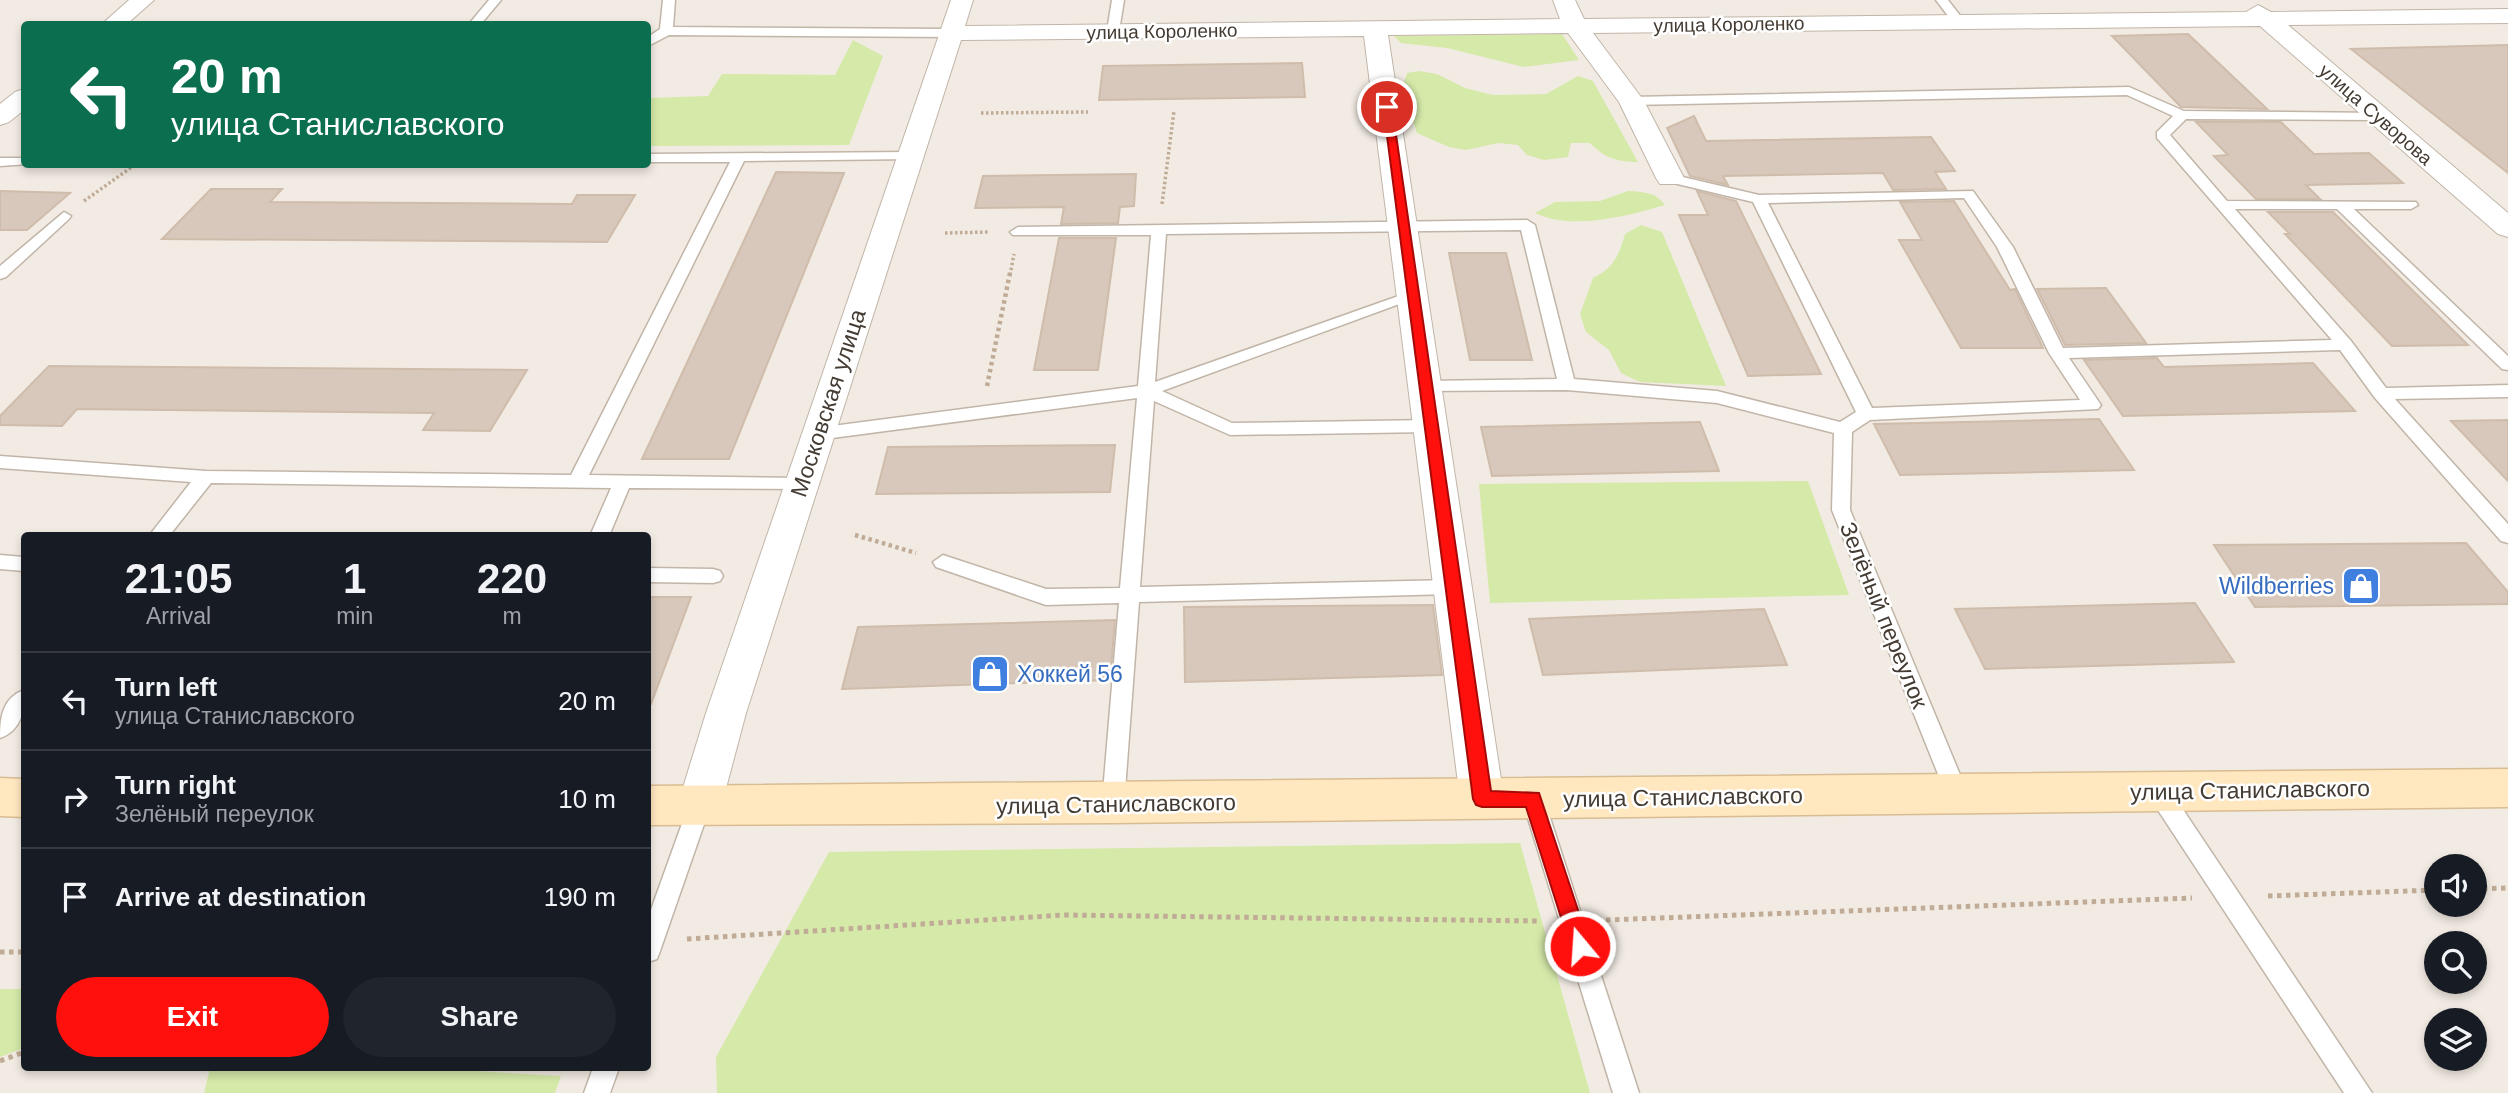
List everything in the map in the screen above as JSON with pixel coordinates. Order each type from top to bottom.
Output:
[{"type":"main road","name":"улица Станиславского","points":[[651,806],[1112,804],[2508,788]]},
{"type":"main road","points":[[0,797],[21,798]]},
{"type":"street","points":[[117,21],[143,0]]},
{"type":"street","name":"Московская улица","points":[[699,807],[817,434],[962,0]]},
{"type":"street","points":[[1564,0],[1575,26],[1630,101],[1670,178]]},
{"type":"street","name":"улица Суворова","points":[[2244,0],[2508,228]]},
{"type":"street","name":"улица Короленко","points":[[950,33],[2508,16]]},
{"type":"street","points":[[1376,29],[1482,799]]},
{"type":"street","points":[[0,117],[21,100]]},
{"type":"lane","points":[[478,21],[495,0]]},
{"type":"lane","points":[[666,32],[669,0]]},
{"type":"lane","points":[[1113,32],[1118,0]]},
{"type":"lane","points":[[1941,0],[1959,22]]},
{"type":"lane","points":[[651,41],[666,32],[950,33]]},
{"type":"lane","points":[[1630,101],[2129,91],[2182,115],[2378,116]]},
{"type":"lane","points":[[2182,115],[2162,135],[2345,345],[2381,394],[2508,536]]},
{"type":"lane","points":[[651,158],[909,156]]},
{"type":"lane","points":[[577,481],[738,157]]},
{"type":"lane","points":[[0,162],[21,162]]},
{"type":"lane","points":[[1426,387],[1567,384],[1717,397],[1843,429],[1866,414],[2092,405],[2057,353],[2005,247],[1968,194],[1759,199],[1670,178]]},
{"type":"lane","points":[[1759,199],[1866,414]]},
{"type":"lane","points":[[2221,205],[2411,205]]},
{"type":"lane","points":[[2341,205],[2508,365]]},
{"type":"lane","points":[[0,274],[64,216]]},
{"type":"lane","points":[[1018,232],[1527,225],[1567,384]]},
{"type":"lane","points":[[1112,804],[1159,231]]},
{"type":"lane","points":[[817,434],[1146,391],[1413,296]]},
{"type":"lane","points":[[2057,353],[2345,345]]},
{"type":"lane","points":[[1146,391],[1230,429],[1431,426]]},
{"type":"lane","points":[[2381,394],[2508,391]]},
{"type":"lane","name":"Зелёный переулок","points":[[1843,429],[1841,510],[1957,794]]},
{"type":"lane","points":[[0,462],[206,477],[801,484]]},
{"type":"lane","points":[[161,532],[206,477]]},
{"type":"lane","points":[[601,532],[623,481]]},
{"type":"lane","points":[[0,562],[21,564]]},
{"type":"lane","points":[[943,562],[1046,597],[1453,587]]},
{"type":"lane","points":[[651,575],[713,576]]},
{"type":"lane","points":[[0,729],[21,703]]},
{"type":"lane","points":[[2158,791],[2359,1093]]},
{"type":"lane","points":[[1533,799],[1626,1093]]},
{"type":"lane","points":[[651,943],[699,807]]},
{"type":"lane","points":[[597,1093],[605,1071]]},
{"type":"path","points":[[1159,231],[1174,111]]},
{"type":"path","points":[[981,113],[1088,112]]},
{"type":"path","points":[[64,216],[130,168]]},
{"type":"path","points":[[946,233],[1018,232],[982,413]]},
{"type":"path","points":[[855,535],[943,562]]},
{"type":"path","points":[[2487,889],[2508,888]]},
{"type":"path","points":[[0,952],[21,952]]},
{"type":"path","points":[[0,1062],[21,1053]]},
{"type":"green space","points":[[1562,34],[1579,60],[1524,67],[1447,48],[1401,43],[1394,36]]},
{"type":"green space","points":[[853,40],[883,56],[849,145],[651,146],[651,98],[708,96],[722,74],[835,75]]},
{"type":"green space","points":[[1419,71],[1437,74],[1465,88],[1493,95],[1546,94],[1578,76],[1593,81],[1638,162],[1612,158],[1590,143],[1571,143],[1568,157],[1544,160],[1527,155],[1518,145],[1498,143],[1466,150],[1449,147],[1417,133],[1402,88],[1407,73]]},
{"type":"green space","points":[[1628,191],[1653,195],[1665,205],[1600,220],[1566,221],[1535,213],[1555,202],[1600,201]]},
{"type":"green space","points":[[1641,225],[1662,232],[1726,386],[1640,382],[1621,373],[1609,350],[1586,332],[1580,314],[1593,278],[1615,260],[1625,234]]},
{"type":"green space","points":[[1808,481],[1849,595],[1490,603],[1479,484]]},
{"type":"green space","points":[[1520,843],[1590,1093],[717,1093],[716,1057],[829,852]]},
{"type":"green space","points":[[0,989],[21,989],[21,1049],[0,1057]]},
{"type":"green space","points":[[209,1071],[475,1071],[561,1076],[555,1093],[204,1093]]},
{"type":"building","points":[[2188,34],[2267,109],[2181,107],[2112,36]]},
{"type":"building","points":[[2508,45],[2508,173],[2351,49]]},
{"type":"building","points":[[1302,63],[1305,97],[1099,100],[1103,66]]},
{"type":"building","points":[[1694,116],[1706,141],[1931,137],[1955,171],[1935,172],[1946,189],[1893,190],[1883,173],[1723,176],[1728,185],[1690,176],[1667,128]]},
{"type":"building","points":[[2196,122],[2281,122],[2314,154],[2369,153],[2403,183],[2306,185],[2320,199],[2256,199],[2214,156],[2228,155]]},
{"type":"building","points":[[776,172],[844,173],[729,459],[642,459]]},
{"type":"building","points":[[1136,174],[1134,206],[1120,207],[1118,223],[1061,224],[1064,207],[975,208],[983,176]]},
{"type":"building","points":[[211,189],[282,189],[270,202],[572,204],[577,195],[635,195],[607,242],[162,239]]},
{"type":"building","points":[[0,191],[70,193],[27,230],[0,230]]},
{"type":"building","points":[[1697,191],[1736,201],[1821,374],[1748,376],[1679,215],[1708,215]]},
{"type":"building","points":[[1954,201],[2010,290],[2015,289],[2043,348],[1961,348],[1899,240],[1922,240],[1900,202]]},
{"type":"building","points":[[2268,212],[2333,212],[2468,345],[2392,346],[2285,234],[2290,234]]},
{"type":"building","points":[[1059,238],[1116,238],[1098,370],[1034,370]]},
{"type":"building","points":[[1449,253],[1506,253],[1532,360],[1470,360]]},
{"type":"building","points":[[2106,288],[2146,343],[2065,345],[2037,289]]},
{"type":"building","points":[[2157,358],[2164,367],[2313,363],[2355,411],[2123,416],[2084,360]]},
{"type":"building","points":[[49,366],[527,370],[490,431],[423,430],[434,413],[77,409],[62,426],[0,425],[0,416]]},
{"type":"building","points":[[2099,419],[2134,470],[1900,475],[1874,424]]},
{"type":"building","points":[[2508,420],[2508,481],[2451,421]]},
{"type":"building","points":[[1700,422],[1719,471],[1492,476],[1481,427]]},
{"type":"building","points":[[1115,445],[1110,492],[876,494],[888,447]]},
{"type":"building","points":[[2466,543],[2508,592],[2508,604],[2255,607],[2214,545]]},
{"type":"building","points":[[651,597],[691,597],[651,704]]},
{"type":"building","points":[[2195,603],[2234,662],[1985,669],[1955,609]]},
{"type":"building","points":[[1433,605],[1442,675],[1185,682],[1184,607]]},
{"type":"building","points":[[1764,609],[1787,665],[1543,675],[1529,619]]},
{"type":"building","points":[[1115,620],[1110,680],[842,689],[858,627]]},
{"type":"place","name":"Wildberries","points":[[2361,586]]},
{"type":"place","name":"Хоккей 56","points":[[990,674]]},
{"type":"route","points":[[1387,107],[1482,799],[1533,799],[1580,946]]}]
